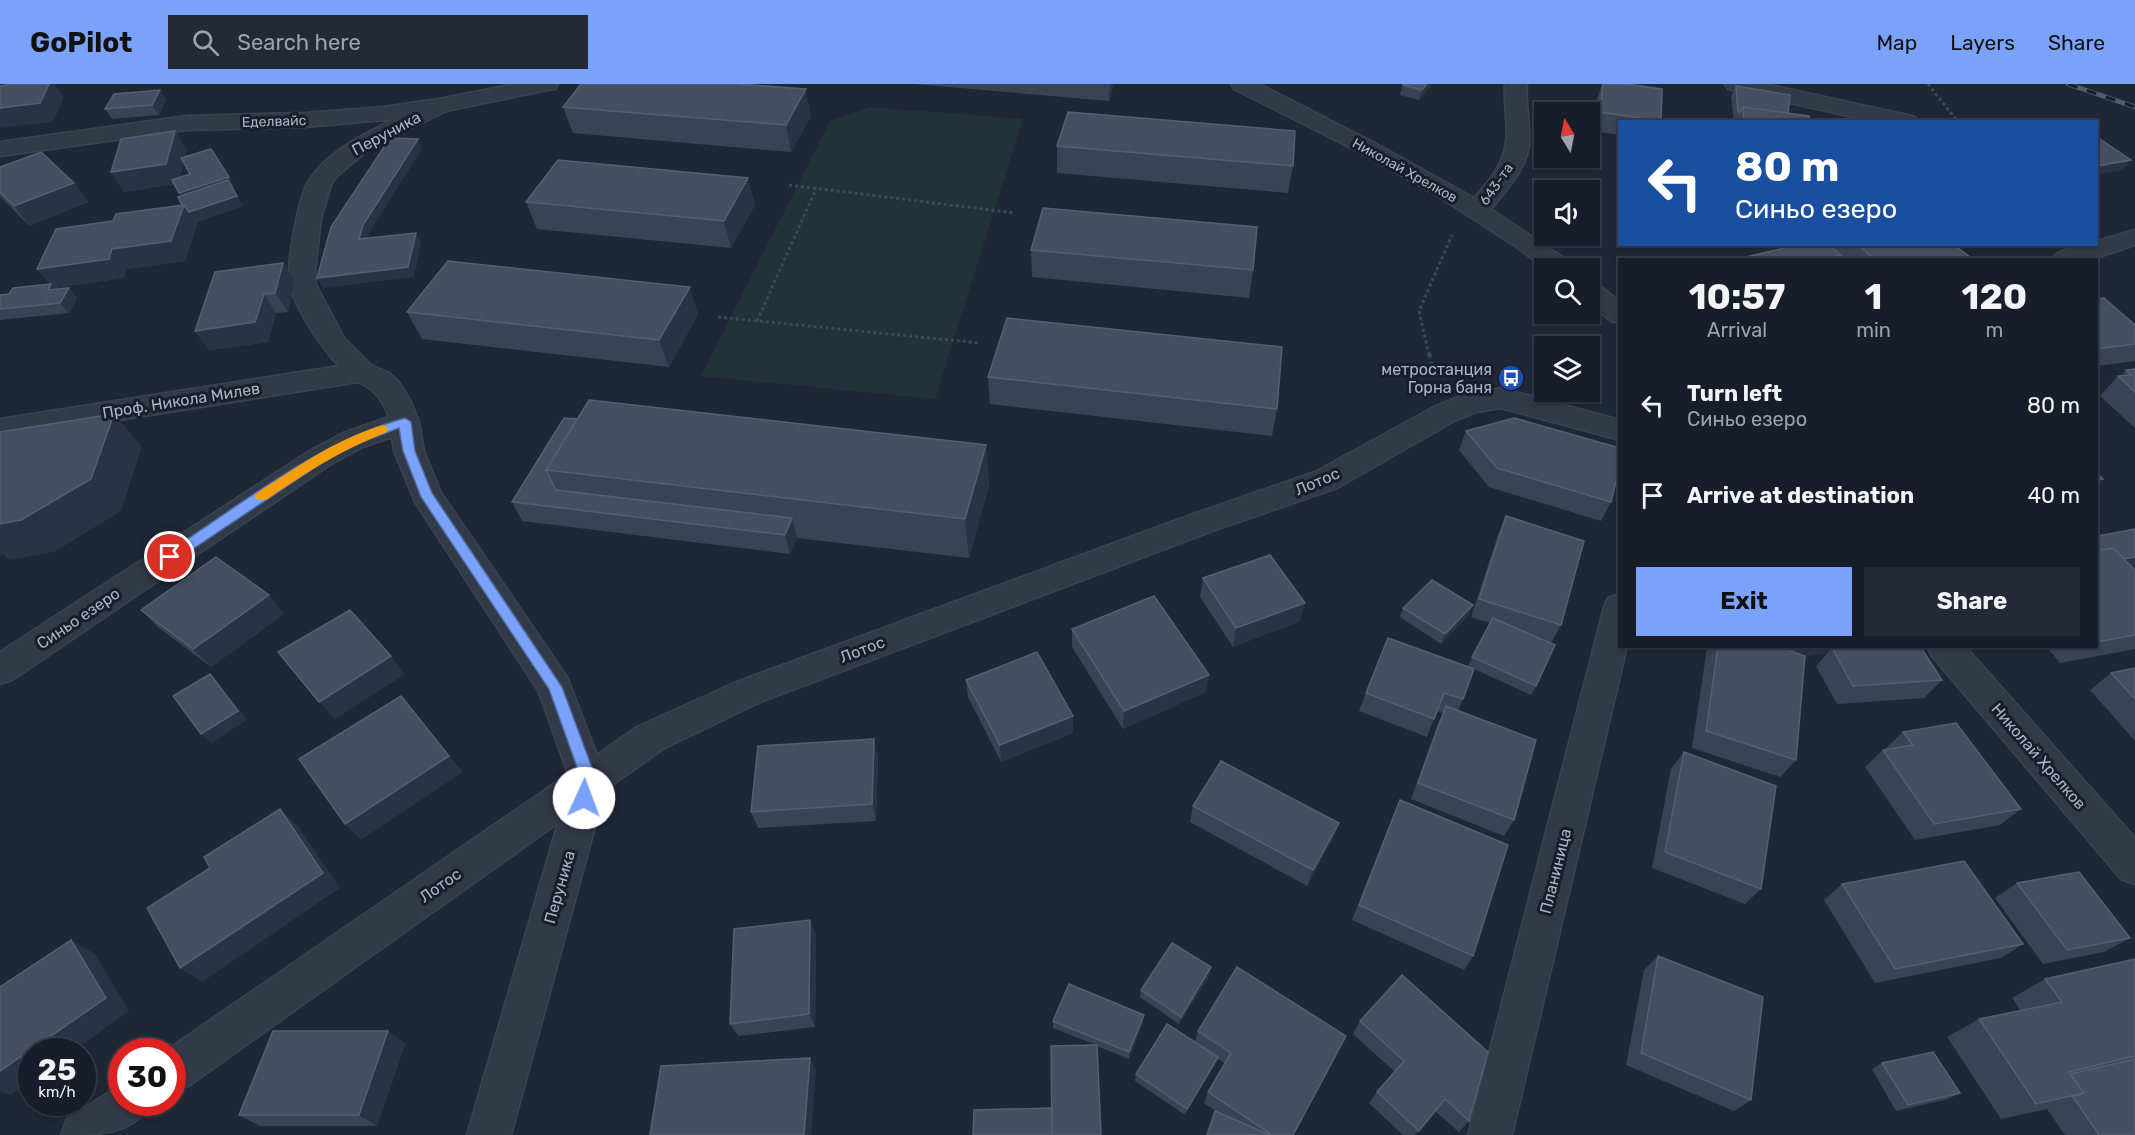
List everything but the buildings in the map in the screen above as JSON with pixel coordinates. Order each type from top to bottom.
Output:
[{"type":"street","name":"Еделвайс","points":[[0,149],[187,123],[344,118],[439,106],[547,84]]},
{"type":"street","name":"Николай Хрелков","points":[[1242,84],[1389,160],[1471,207],[1546,258]]},
{"type":"street","name":"643-та","points":[[1471,207],[1507,172],[1514,160],[1517,147],[1516,84]]},
{"type":"street","points":[[1736,84],[1898,120]]},
{"type":"street","name":"Перуника","points":[[439,106],[399,124],[343,157],[319,183],[309,218],[302,272],[303,285],[310,303],[333,344],[361,372],[379,380],[389,389],[405,422],[409,451],[426,494],[555,687],[589,781],[489,1135]]},
{"type":"street","points":[[2098,245],[2115,238],[2135,262]]},
{"type":"street","points":[[2067,258],[2096,246]]},
{"type":"street","points":[[1600,299],[1618,313]]},
{"type":"street","name":"Проф. Никола Милев","points":[[0,429],[361,372]]},
{"type":"street","name":"Лотос","points":[[186,1062],[650,738],[713,707],[1204,522],[1326,480],[1444,414],[1471,403],[1501,398],[1618,429]]},
{"type":"street","name":"Синьо езеро","points":[[0,670],[321,457],[353,441],[405,422]]},
{"type":"street","name":"Планиница","points":[[1490,1135],[1618,616]]},
{"type":"street","name":"Николай Хрелков","points":[[1946,648],[2135,866]]},
{"type":"street","points":[[83,1135],[110,1116]]},
{"type":"path","points":[[1928,84],[1956,120]]},
{"type":"path","points":[[789,185],[1015,213]]},
{"type":"path","points":[[757,321],[816,189]]},
{"type":"path","points":[[1444,414],[1419,311],[1471,207]]},
{"type":"path","points":[[718,317],[980,343]]},
{"type":"shaded area","points":[[870,107],[1023,119],[935,399],[701,376],[830,121]]},
{"type":"railway","points":[[2068,84],[2135,107]]},
{"type":"slow traffic","points":[[261,497],[321,457],[353,441],[383,430]]},
{"type":"place","name":"метростанция Горна баня","points":[[1511,378]]},
{"type":"route","points":[[170,557],[321,457],[353,441],[405,422],[409,451],[416,474],[426,494],[555,687],[589,781],[584,798]]}]
